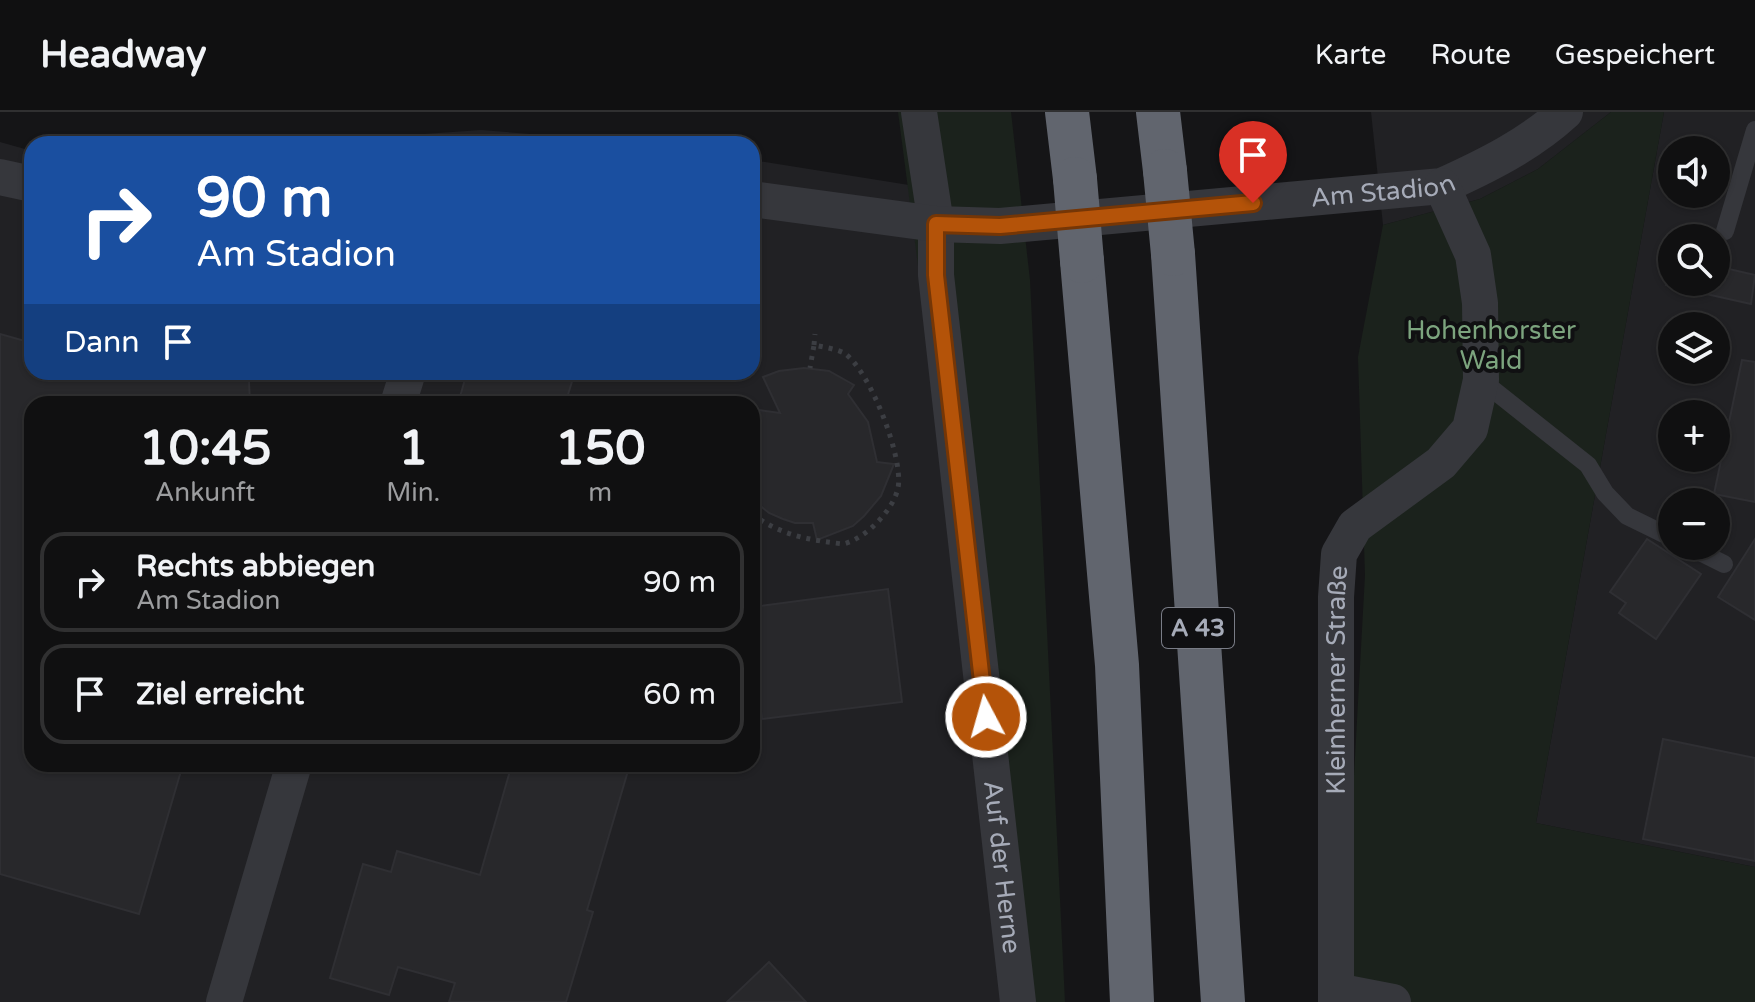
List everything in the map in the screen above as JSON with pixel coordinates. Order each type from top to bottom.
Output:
[{"type":"highway","points":[[1067,112],[1117,665],[1132,1002]]},
{"type":"highway","name":"A 43","points":[[1158,112],[1173,254],[1223,1002]]},
{"type":"street","name":"Auf der Herne","points":[[919,112],[936,224],[936,275],[1018,1002]]},
{"type":"street","name":"Am Stadion","points":[[760,200],[936,224],[1000,226],[1442,186],[1500,160],[1565,112]]},
{"type":"street","points":[[0,177],[24,182]]},
{"type":"street","name":"Kleinherner Straße","points":[[1336,996],[1336,597],[1339,554],[1355,526],[1441,463],[1470,429],[1481,380],[1480,303],[1473,255],[1442,186]]},
{"type":"street","points":[[224,1002],[292,772]]},
{"type":"street","points":[[1336,996],[1393,1002]]},
{"type":"lane","points":[[1727,224],[1755,130]]},
{"type":"lane","points":[[1481,380],[1588,465],[1605,493],[1627,516],[1658,531]]},
{"type":"lane","points":[[1716,560],[1724,564]]},
{"type":"path","points":[[810,368],[815,334]]},
{"type":"path","points":[[760,520],[791,535],[843,544],[851,542],[872,526],[891,504],[897,491],[899,481],[894,453],[878,402],[864,375],[843,353],[814,345]]},
{"type":"shaded area","points":[[1371,112],[1611,112],[1538,169],[1480,199],[1383,225]]},
{"type":"shaded area","points":[[1664,112],[1755,112],[1755,867],[1536,823],[1658,145],[1658,208],[1730,208],[1730,136],[1660,136]]},
{"type":"shaded area","points":[[481,130],[555,136],[395,136]]},
{"type":"shaded area","points":[[0,142],[24,149],[24,380],[760,380],[760,161],[909,185],[1014,1002],[0,1002]]},
{"type":"green space","points":[[898,112],[1011,112],[1030,280],[1065,1002],[1014,1002]]},
{"type":"green space","name":"Hohenhorster Wald","points":[[1611,112],[1664,112],[1536,823],[1755,867],[1755,1002],[1347,1002],[1346,921],[1365,575],[1358,357],[1383,225],[1480,199],[1538,169]]},
{"type":"building","points":[[1730,269],[1755,275],[1751,304],[1715,296],[1730,296]]},
{"type":"building","points":[[0,334],[24,341],[24,380],[248,380],[250,396],[24,396],[24,772],[181,772],[139,914],[0,874]]},
{"type":"building","points":[[1742,360],[1755,362],[1755,502],[1730,497],[1730,488],[1715,488],[1719,472],[1730,472],[1730,417]]},
{"type":"building","points":[[804,368],[829,371],[854,385],[848,394],[868,422],[877,462],[894,464],[881,496],[864,516],[853,526],[817,540],[813,523],[795,523],[769,513],[760,506],[760,410],[780,413],[763,377],[779,371]]},
{"type":"building","points":[[465,380],[572,380],[568,396],[460,396]]},
{"type":"building","points":[[1647,539],[1658,546],[1658,560],[1679,560],[1701,574],[1656,639],[1619,613],[1626,603],[1610,592]]},
{"type":"building","points":[[1755,539],[1755,620],[1718,597]]},
{"type":"building","points":[[888,589],[902,702],[762,719],[760,606]]},
{"type":"building","points":[[1663,739],[1755,758],[1755,861],[1643,839]]},
{"type":"building","points":[[510,772],[628,772],[587,910],[593,912],[566,1002],[449,1002],[455,983],[398,967],[389,995],[330,978],[363,864],[391,872],[397,851],[480,875]]},
{"type":"building","points":[[769,962],[806,1002],[727,1002]]},
{"type":"route","points":[[986,717],[936,275],[936,224],[1000,226],[1253,203]]}]
